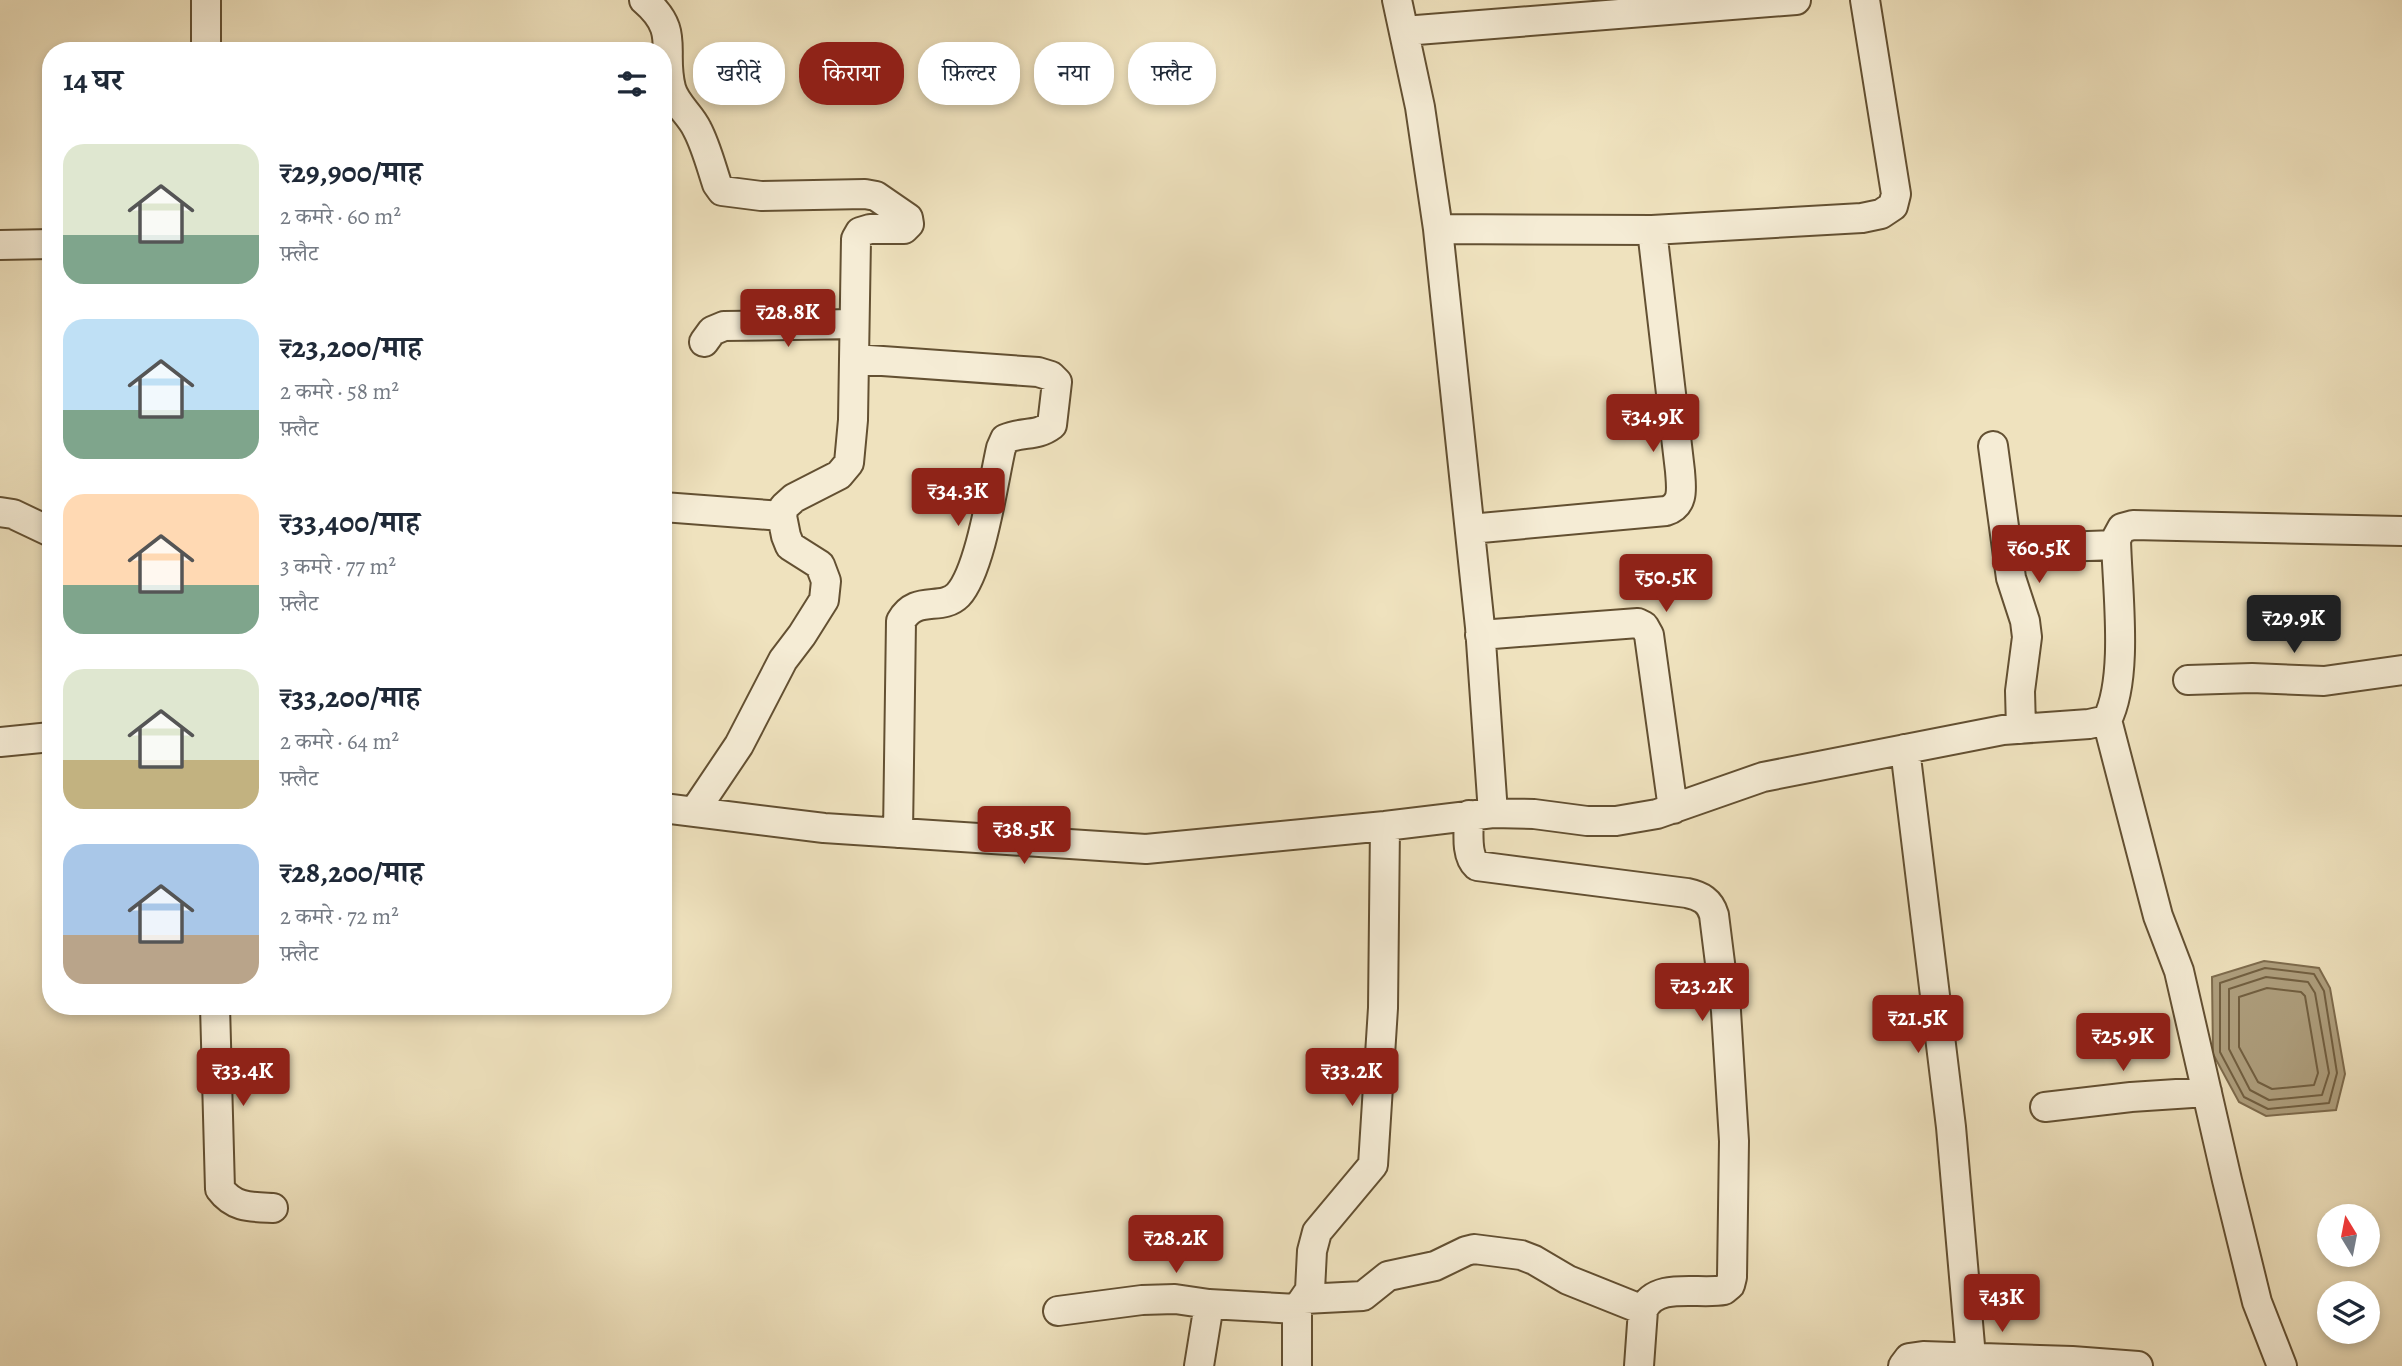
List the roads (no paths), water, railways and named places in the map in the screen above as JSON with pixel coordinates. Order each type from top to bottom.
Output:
[{"type":"street","points":[[206,0],[206,42]]},
{"type":"street","points":[[644,0],[662,18],[668,32],[669,42]]},
{"type":"street","points":[[1397,0],[1420,107],[1438,229],[1480,635],[1481,814],[1469,852],[1472,861],[1477,866],[1687,893],[1701,897],[1712,908],[1726,1011],[1733,1128],[1732,1277],[1730,1285],[1724,1290],[1662,1292],[1647,1302],[1643,1310],[1639,1366]]},
{"type":"street","points":[[1404,31],[1796,0]]},
{"type":"street","points":[[1438,229],[1652,230],[1861,218],[1881,214],[1893,206],[1896,194],[1865,0]]},
{"type":"street","points":[[672,90],[699,131],[717,184],[722,191],[761,196],[865,194],[876,196],[908,218],[909,224],[904,229],[870,229],[860,232],[856,239],[853,420],[849,463],[839,475],[794,498],[784,507],[782,516],[790,546],[820,565],[826,581],[824,600],[783,660],[739,745],[694,812]]},
{"type":"street","points":[[1470,528],[1667,511],[1674,509],[1680,502],[1680,471],[1652,230]]},
{"type":"street","points":[[0,245],[42,244]]},
{"type":"street","points":[[704,342],[712,331],[724,326],[854,324]]},
{"type":"street","points":[[854,359],[1038,372],[1051,376],[1057,382],[1052,425],[1042,432],[1017,433],[1005,439],[972,570],[965,584],[956,597],[945,602],[912,607],[901,621],[898,833]]},
{"type":"street","points":[[1993,446],[2011,578],[2025,621],[2027,637],[2020,691],[2021,729]]},
{"type":"street","points":[[672,508],[782,516]]},
{"type":"street","points":[[0,512],[13,514],[42,528]]},
{"type":"street","points":[[2282,1366],[2258,1302],[2179,971],[2158,916],[2107,720],[2113,709],[2120,674],[2116,539],[2122,528],[2133,525],[2402,531]]},
{"type":"street","points":[[2007,550],[2116,545]]},
{"type":"street","points":[[1480,635],[1638,623],[1644,626],[1649,635],[1673,809]]},
{"type":"street","points":[[2188,680],[2252,678],[2324,681],[2402,670]]},
{"type":"street","points":[[672,809],[824,828],[1146,849],[1481,814],[1534,814],[1587,821],[1616,821],[1657,814],[1763,777],[2003,730],[2089,724],[2107,720]]},
{"type":"street","points":[[0,742],[42,738]]},
{"type":"street","points":[[1905,749],[1951,1127],[1971,1357]]},
{"type":"street","points":[[1297,1366],[1300,1304],[1310,1290],[1312,1251],[1317,1232],[1373,1166],[1383,1008],[1385,826]]},
{"type":"street","points":[[215,1015],[220,1189],[233,1203],[243,1207],[273,1208]]},
{"type":"street","points":[[2045,1107],[2207,1092]]},
{"type":"street","points":[[1058,1311],[1142,1300],[1175,1299],[1209,1304],[1300,1304],[1363,1296],[1388,1276],[1435,1266],[1466,1251],[1474,1250],[1521,1255],[1568,1280],[1643,1310]]},
{"type":"street","points":[[1199,1366],[1209,1304]]},
{"type":"street","points":[[1903,1366],[1909,1358],[1916,1356],[2138,1366]]},
{"type":"water","points":[[2264,961],[2319,968],[2330,988],[2345,1074],[2336,1110],[2266,1116],[2239,1102],[2213,1054],[2212,977]]}]
